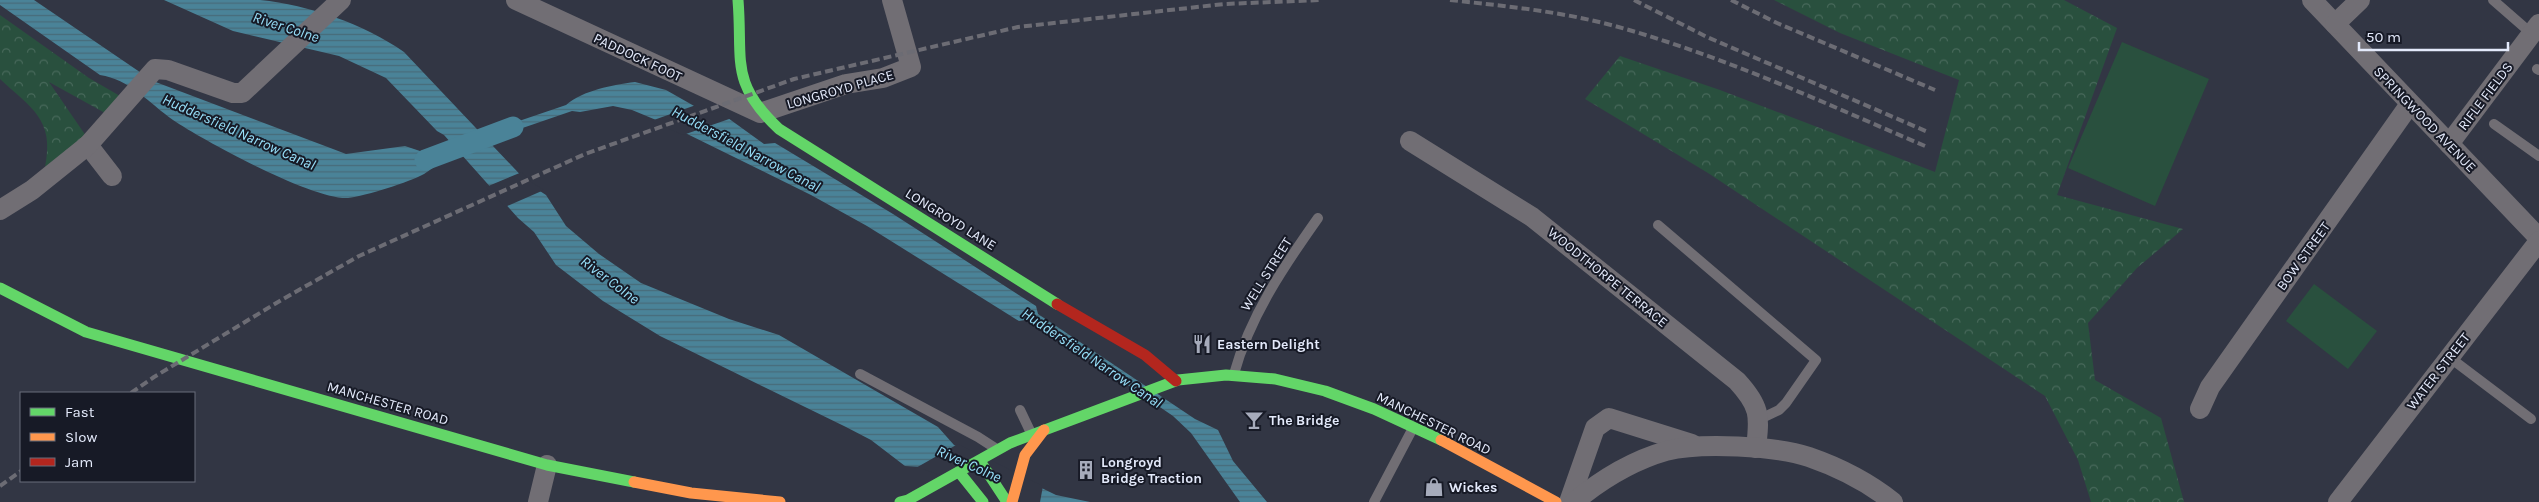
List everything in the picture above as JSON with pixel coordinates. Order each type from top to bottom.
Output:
[{"type":"main road","name":"LONGROYD LANE","points":[[738,0],[739,58],[745,89],[760,113],[779,129],[1067,310],[1145,355],[1171,383]]},
{"type":"main road","name":"MANCHESTER ROAD","points":[[0,288],[86,332],[547,465],[691,493],[780,502]]},
{"type":"main road","name":"MANCHESTER ROAD","points":[[908,501],[994,452],[1032,434],[1171,383],[1234,375],[1278,381],[1320,391],[1360,404],[1413,427],[1556,502]]},
{"type":"main road","points":[[1012,502],[1025,455],[1044,430]]},
{"type":"main road","points":[[980,461],[1007,502]]},
{"type":"main road","points":[[959,472],[982,501]]},
{"type":"street","name":"PADDOCK FOOT","points":[[516,0],[760,113]]},
{"type":"street","name":"LONGROYD PLACE","points":[[760,113],[846,84],[884,78],[911,67],[892,0]]},
{"type":"street","name":"SPRINGWOOD AVENUE","points":[[2312,0],[2539,239]]},
{"type":"street","points":[[2335,24],[2360,0]]},
{"type":"street","points":[[0,210],[32,190],[88,145],[129,100],[149,74],[158,68],[238,94],[284,55],[339,2]]},
{"type":"street","name":"RIFLE FIELDS","points":[[2449,144],[2535,29]]},
{"type":"street","name":"BOW STREET","points":[[2200,410],[2210,387],[2410,104]]},
{"type":"street","name":"WOODTHORPE TERRACE","points":[[1410,141],[1532,217],[1577,251],[1737,381],[1750,395],[1760,419]]},
{"type":"street","points":[[88,145],[112,176]]},
{"type":"street","name":"WATER STREET","points":[[2338,502],[2539,239]]},
{"type":"street","points":[[1569,502],[1595,428],[1609,418],[1696,445],[1756,448],[1808,457],[1846,473],[1892,502]]},
{"type":"street","points":[[1756,448],[1760,419]]},
{"type":"street","points":[[1574,502],[1601,480],[1623,468],[1667,451],[1696,445]]},
{"type":"street","points":[[538,502],[547,465]]},
{"type":"lane","points":[[2493,0],[2535,29]]},
{"type":"lane","points":[[2494,124],[2539,156]]},
{"type":"lane","name":"WELL STREET","points":[[1234,375],[1240,350],[1258,309],[1318,218]]},
{"type":"lane","points":[[1658,225],[1816,360],[1786,403],[1779,410],[1760,419]]},
{"type":"lane","points":[[2449,356],[2531,419]]},
{"type":"lane","points":[[860,374],[978,437],[994,452]]},
{"type":"lane","points":[[1020,410],[1032,434]]},
{"type":"lane","points":[[1374,502],[1413,427]]},
{"type":"green space","points":[[1774,0],[2064,0],[2117,28],[2057,195],[2183,229],[2137,268],[2088,323],[2095,380],[2161,418],[2184,502],[2091,502],[2078,460],[2045,396],[1708,173],[1585,99],[1620,56],[1720,90],[1935,172],[1959,80],[1840,33]]},
{"type":"green space","points":[[0,15],[89,78],[120,96],[105,113],[49,82],[86,136],[45,167],[47,137],[38,116],[0,79]]},
{"type":"green space","points":[[2122,42],[2209,79],[2155,206],[2068,168]]},
{"type":"green space","points":[[2314,284],[2377,331],[2348,369],[2286,321]]},
{"type":"water","points":[[0,0],[34,0],[153,81],[346,154],[405,146],[420,151],[444,146],[451,151],[449,157],[424,174],[398,185],[365,195],[348,198],[310,190],[259,168],[173,120],[130,87],[110,77],[100,75],[0,5]]},
{"type":"water","name":"River Colne","points":[[164,0],[260,0],[298,6],[335,17],[372,33],[404,52],[529,184],[546,195],[566,226],[599,254],[641,283],[729,319],[779,335],[938,427],[954,445],[1056,495],[1090,502],[1018,502],[924,467],[905,466],[871,440],[660,336],[603,301],[556,265],[534,232],[518,218],[444,135],[437,131],[386,78],[339,56],[233,31]]},
{"type":"water","points":[[635,82],[666,90],[710,115],[721,113],[764,144],[775,143],[893,214],[1036,306],[1038,314],[1195,419],[1218,430],[1233,461],[1267,502],[1240,502],[1191,433],[1173,416],[1031,319],[1019,321],[867,226],[811,195],[673,127],[632,110],[613,106],[580,112],[572,111],[491,139],[487,136],[487,132],[566,105],[590,92]]},
{"type":"pier","points":[[696,105],[710,113],[722,110],[732,118],[683,135],[651,121]]},
{"type":"pier","points":[[522,172],[531,182],[544,190],[505,207],[486,187]]},
{"type":"pier","points":[[958,444],[1043,486],[1040,502],[1013,502],[923,469],[914,469]]},
{"type":"waterway","name":"Huddersfield Narrow Canal","points":[[425,160],[513,127]]},
{"type":"railway","points":[[132,392],[283,299],[359,256],[585,154],[794,79],[1018,27],[1224,4],[1320,0]]},
{"type":"railway","points":[[1450,0],[1571,16],[1651,37],[1731,64],[1925,146]]},
{"type":"railway","points":[[1634,0],[1707,37],[1928,132]]},
{"type":"railway","points":[[1731,0],[1777,23],[1935,90]]},
{"type":"railway","points":[[0,486],[20,472]]},
{"type":"traffic: fast","points":[[738,0],[740,55],[745,84],[752,98],[779,129],[1057,304]]},
{"type":"traffic: fast","points":[[0,288],[86,332],[547,465],[634,482]]},
{"type":"traffic: fast","points":[[900,502],[908,500],[1010,443],[1178,380],[1226,375],[1275,379],[1325,391],[1374,409],[1441,440]]},
{"type":"traffic: fast","points":[[980,461],[1007,502]]},
{"type":"traffic: fast","points":[[959,472],[983,502]]},
{"type":"traffic: slow","points":[[1012,502],[1025,455],[1044,430]]},
{"type":"traffic: slow","points":[[1441,440],[1556,502]]},
{"type":"traffic: slow","points":[[634,482],[691,493],[780,502]]},
{"type":"traffic: jam","points":[[1057,304],[1145,355],[1176,381]]},
{"type":"place","name":"Eastern Delight","points":[[1202,344]]},
{"type":"place","name":"The Bridge","points":[[1254,420]]},
{"type":"place","name":"Longroyd Bridge Traction","points":[[1086,470]]},
{"type":"place","name":"Wickes","points":[[1434,487]]}]
